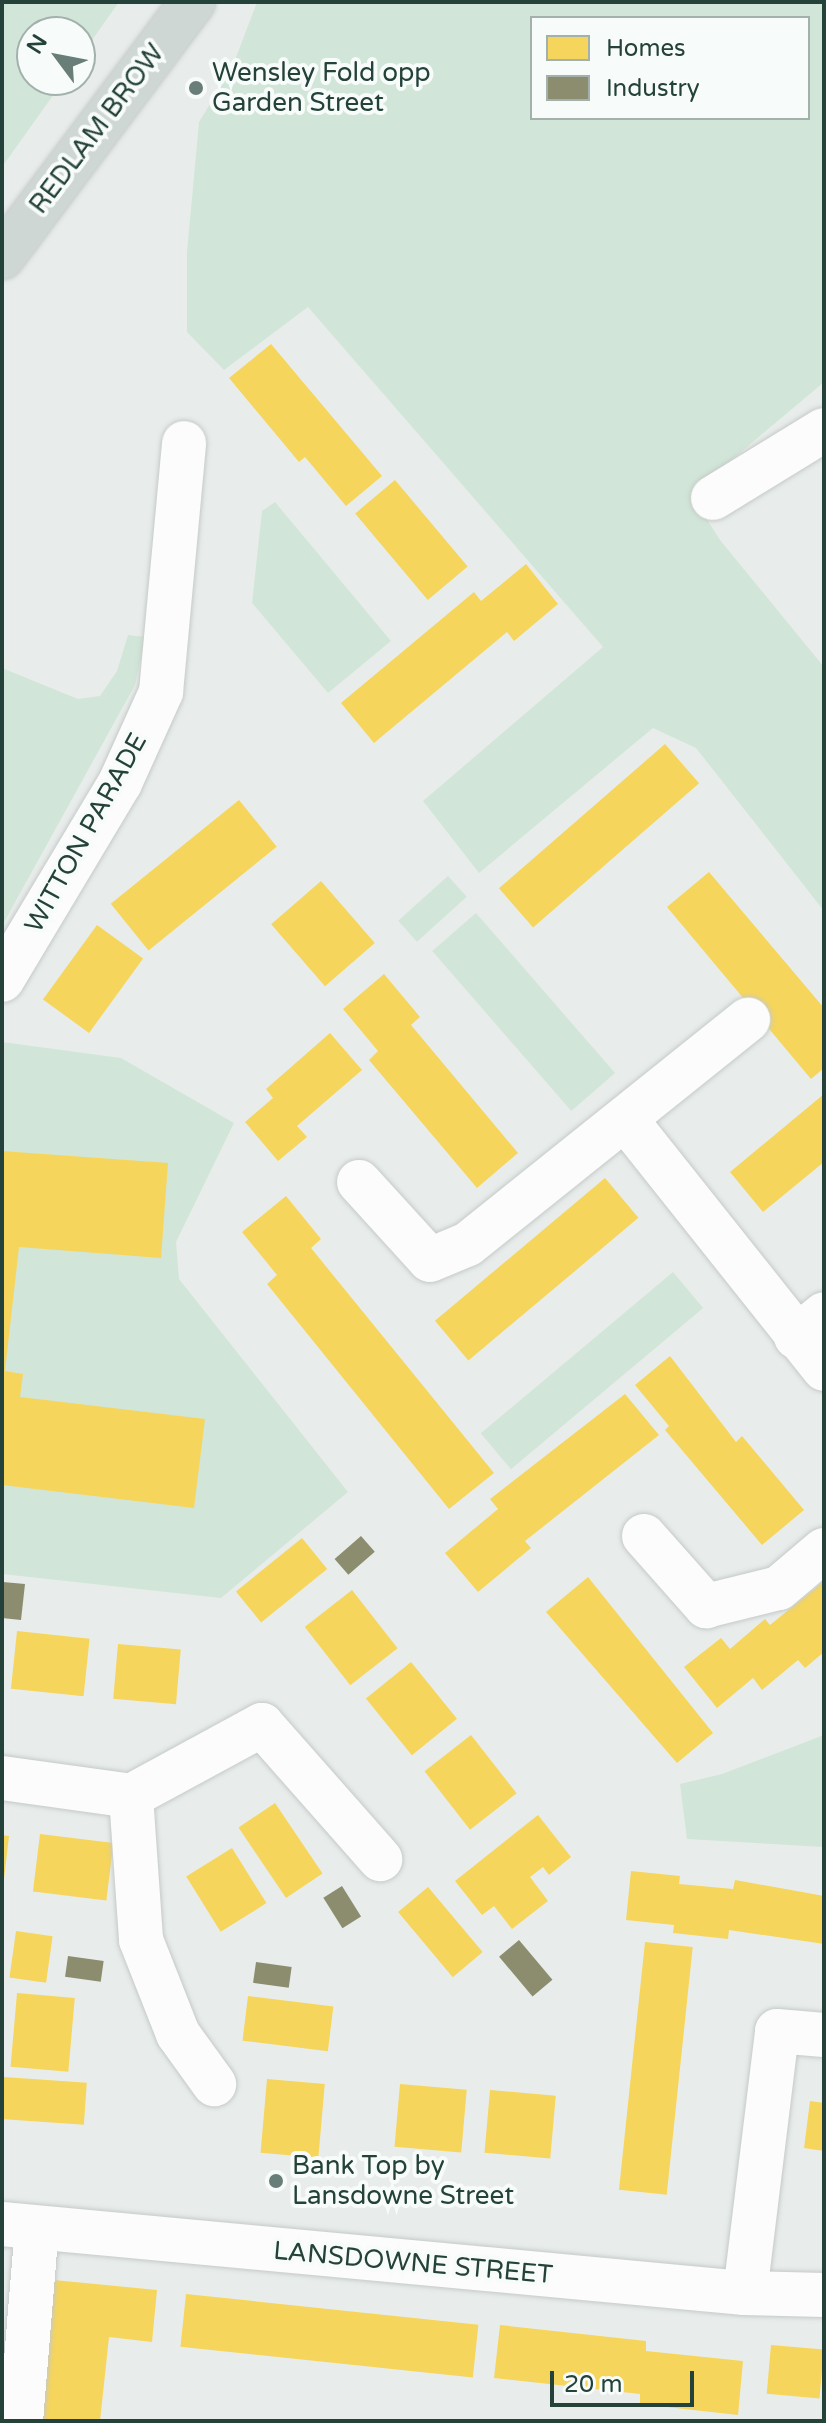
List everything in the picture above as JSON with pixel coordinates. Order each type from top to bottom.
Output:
[{"type":"main road","name":"REDLAM BROW","points":[[3,254],[193,2]]},
{"type":"street","points":[[713,498],[824,430]]},
{"type":"street","name":"WITTON PARADE","points":[[2,980],[120,783],[161,692],[184,443]]},
{"type":"street","points":[[359,1182],[430,1260],[468,1244],[748,1020]]},
{"type":"street","points":[[626,1120],[815,1340]]},
{"type":"street","points":[[644,1536],[706,1606],[779,1588],[824,1550]]},
{"type":"street","points":[[2,1778],[131,1796],[262,1725],[380,1859]]},
{"type":"street","points":[[131,1796],[141,1940],[178,2034],[214,2084]]},
{"type":"street","points":[[745,2293],[777,2031],[824,2035]]},
{"type":"street","points":[[19,2226],[21,2421]]},
{"type":"street","name":"LANSDOWNE STREET","points":[[19,2226],[745,2293],[824,2295]]},
{"type":"green space","points":[[2,2],[119,2],[96,34],[96,16],[16,16],[16,96],[53,96],[2,167]]},
{"type":"green space","points":[[257,2],[824,2],[824,382],[691,494],[720,540],[824,667],[824,911],[696,748],[653,728],[479,873],[423,801],[603,647],[308,307],[224,370],[187,332],[187,252],[199,122],[232,68]]},
{"type":"green space","points":[[275,502],[391,641],[328,693],[252,603],[262,511]]},
{"type":"green space","points":[[128,635],[145,637],[135,685],[2,926],[2,668],[78,699],[100,696],[117,671]]},
{"type":"green space","points":[[448,876],[467,897],[417,942],[398,921]]},
{"type":"green space","points":[[476,913],[615,1073],[571,1111],[432,951]]},
{"type":"green space","points":[[2,1042],[121,1058],[234,1123],[176,1242],[179,1279],[348,1492],[221,1598],[2,1574]]},
{"type":"green space","points":[[673,1272],[703,1308],[511,1469],[481,1433]]},
{"type":"green space","points":[[824,1735],[824,1847],[687,1839],[680,1784],[722,1774]]},
{"type":"building: Homes","points":[[271,344],[382,476],[346,506],[305,457],[299,462],[229,378]]},
{"type":"building: Homes","points":[[395,480],[468,567],[428,600],[355,513]]},
{"type":"building: Homes","points":[[526,564],[558,604],[514,641],[507,632],[374,743],[341,703],[474,592],[481,601]]},
{"type":"building: Homes","points":[[665,744],[699,783],[533,928],[499,888]]},
{"type":"building: Homes","points":[[239,800],[277,847],[149,950],[111,904]]},
{"type":"building: Homes","points":[[709,872],[824,1008],[824,1068],[811,1079],[667,907]]},
{"type":"building: Homes","points":[[321,881],[375,943],[325,986],[271,924]]},
{"type":"building: Homes","points":[[97,925],[143,959],[89,1033],[43,999]]},
{"type":"building: Homes","points":[[384,974],[420,1017],[411,1025],[518,1153],[477,1188],[369,1060],[378,1051],[343,1009]]},
{"type":"building: Homes","points":[[330,1033],[362,1070],[297,1126],[307,1137],[278,1161],[245,1122],[273,1098],[266,1089]]},
{"type":"building: Homes","points":[[824,1094],[824,1162],[763,1212],[730,1172]]},
{"type":"building: Homes","points":[[2,1151],[168,1163],[161,1258],[19,1247],[5,1371],[23,1374],[20,1397],[205,1419],[194,1508],[2,1485]]},
{"type":"building: Homes","points":[[605,1178],[638,1218],[468,1361],[435,1321]]},
{"type":"building: Homes","points":[[286,1196],[321,1239],[311,1248],[494,1473],[449,1509],[267,1284],[277,1275],[242,1232]]},
{"type":"building: Homes","points":[[670,1356],[736,1442],[742,1436],[804,1510],[762,1545],[665,1430],[669,1426],[635,1385]]},
{"type":"building: Homes","points":[[625,1394],[659,1435],[525,1541],[531,1548],[478,1592],[445,1553],[498,1509],[490,1499]]},
{"type":"building: Homes","points":[[302,1538],[327,1569],[261,1623],[236,1591]]},
{"type":"building: Homes","points":[[588,1577],[713,1733],[677,1763],[546,1612]]},
{"type":"building: Homes","points":[[824,1581],[824,1652],[805,1668],[798,1660],[762,1690],[753,1678],[717,1708],[684,1667],[721,1638],[730,1649],[765,1619],[770,1625]]},
{"type":"building: Homes","points":[[352,1590],[398,1648],[350,1685],[305,1627]]},
{"type":"building: Homes","points":[[17,1631],[90,1639],[84,1696],[11,1689]]},
{"type":"building: Homes","points":[[118,1644],[181,1649],[176,1704],[113,1699]]},
{"type":"building: Homes","points":[[411,1662],[457,1719],[412,1755],[366,1699]]},
{"type":"building: Homes","points":[[471,1735],[517,1793],[470,1830],[425,1771]]},
{"type":"building: Homes","points":[[275,1803],[323,1873],[286,1898],[239,1828]]},
{"type":"building: Homes","points":[[538,1815],[571,1857],[549,1875],[543,1867],[530,1877],[548,1901],[512,1929],[494,1906],[482,1915],[455,1881]]},
{"type":"building: Homes","points":[[40,1834],[113,1843],[106,1901],[33,1892]]},
{"type":"building: Homes","points":[[2,1835],[9,1836],[4,1879],[2,1878]]},
{"type":"building: Homes","points":[[232,1848],[266,1903],[221,1932],[186,1877]]},
{"type":"building: Homes","points":[[631,1871],[680,1876],[679,1884],[733,1889],[735,1880],[824,1896],[824,1944],[729,1930],[728,1939],[673,1933],[674,1925],[626,1920]]},
{"type":"building: Homes","points":[[428,1887],[483,1952],[453,1977],[398,1912]]},
{"type":"building: Homes","points":[[16,1931],[53,1936],[46,1983],[9,1978]]},
{"type":"building: Homes","points":[[645,1942],[693,1947],[667,2195],[619,2190]]},
{"type":"building: Homes","points":[[17,1993],[75,1998],[68,2072],[11,2067]]},
{"type":"building: Homes","points":[[248,1996],[333,2006],[328,2051],[243,2041]]},
{"type":"building: Homes","points":[[4,2077],[87,2083],[84,2125],[2,2119]]},
{"type":"building: Homes","points":[[267,2079],[325,2084],[318,2158],[261,2153]]},
{"type":"building: Homes","points":[[400,2084],[467,2090],[461,2153],[395,2147]]},
{"type":"building: Homes","points":[[490,2090],[556,2096],[550,2159],[485,2153]]},
{"type":"building: Homes","points":[[810,2101],[824,2103],[824,2151],[804,2148]]},
{"type":"building: Homes","points":[[54,2280],[157,2290],[152,2342],[109,2337],[100,2421],[39,2421]]},
{"type":"building: Homes","points":[[186,2294],[478,2325],[473,2377],[180,2347]]},
{"type":"building: Homes","points":[[500,2325],[646,2341],[646,2351],[743,2361],[738,2415],[640,2404],[640,2394],[494,2378]]},
{"type":"building: Homes","points":[[771,2345],[824,2350],[820,2398],[767,2394]]},
{"type":"building: Industry","points":[[361,1536],[375,1552],[348,1575],[335,1559]]},
{"type":"building: Industry","points":[[3,1582],[25,1584],[21,1620],[2,1618]]},
{"type":"building: Industry","points":[[342,1886],[361,1917],[342,1928],[323,1898]]},
{"type":"building: Industry","points":[[519,1940],[552,1980],[533,1997],[499,1957]]},
{"type":"building: Industry","points":[[68,1956],[104,1961],[101,1982],[65,1977]]},
{"type":"building: Industry","points":[[256,1962],[292,1967],[289,1988],[253,1983]]},
{"type":"place","name":"Wensley Fold opp Garden Street","points":[[196,88]]},
{"type":"place","name":"Bank Top by Lansdowne Street","points":[[276,2181]]}]
